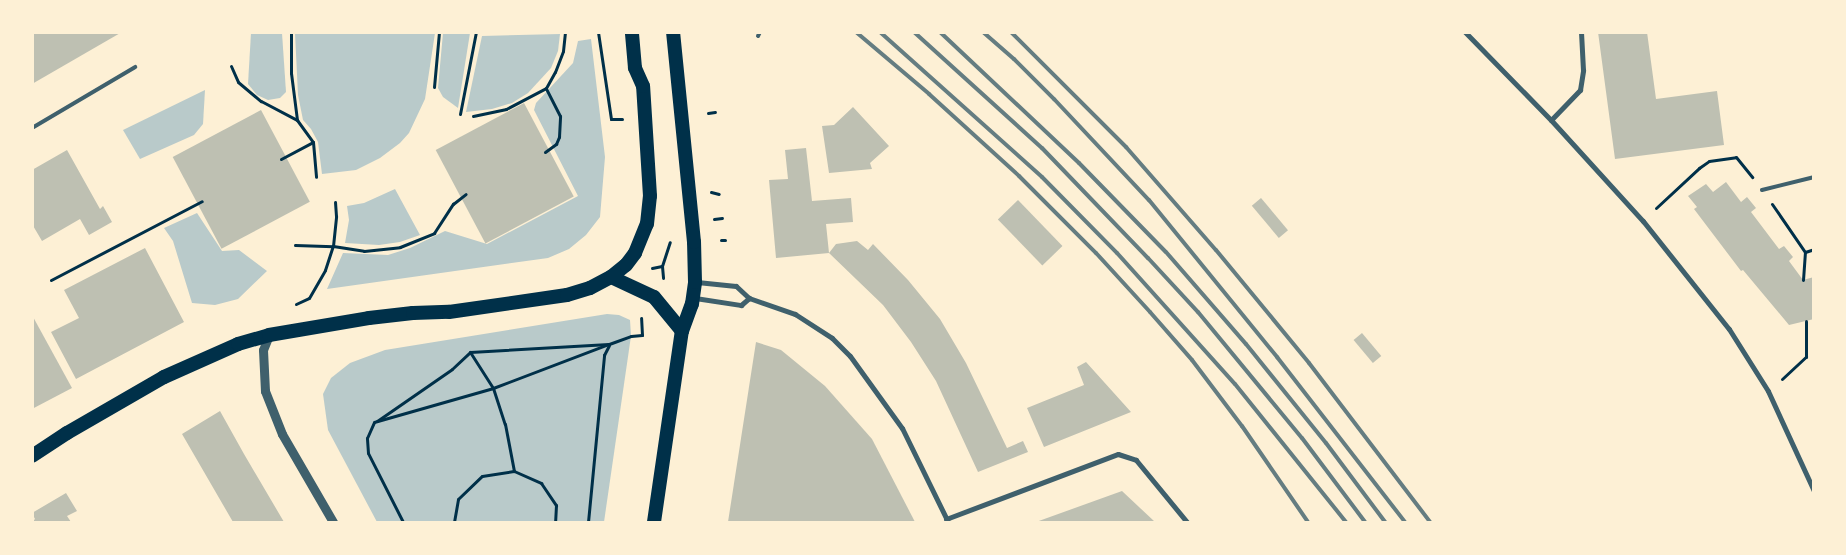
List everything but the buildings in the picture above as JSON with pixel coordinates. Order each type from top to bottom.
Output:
[{"type":"highway","points":[[32,456],[67,433],[164,377],[238,344],[269,335],[369,318],[413,313],[449,312],[567,295],[590,288],[611,276],[626,264],[635,253],[649,214],[650,196],[643,86],[636,68],[632,32]]},
{"type":"highway","points":[[654,522],[682,331],[694,298],[695,282],[694,242],[673,32]]},
{"type":"highway","points":[[611,276],[654,297],[682,331]]},
{"type":"street","points":[[1465,32],[1551,120],[1643,221],[1729,329],[1768,391],[1814,491]]},
{"type":"street","points":[[1551,120],[1580,90],[1583,70],[1580,32]]},
{"type":"street","points":[[695,282],[736,286],[749,298],[795,314],[832,338],[850,356],[902,428],[947,521],[1118,454],[1136,460],[1187,522]]},
{"type":"street","points":[[694,298],[740,305],[749,298]]},
{"type":"street","points":[[269,335],[263,350],[265,391],[282,434],[333,522]]},
{"type":"lane","points":[[32,128],[135,67]]},
{"type":"lane","points":[[1762,190],[1814,177]]},
{"type":"path","points":[[291,32],[291,73],[297,120]]},
{"type":"path","points":[[434,87],[439,32]]},
{"type":"path","points":[[460,114],[476,32]]},
{"type":"path","points":[[473,116],[506,109],[546,88],[556,72],[563,51],[565,32]]},
{"type":"path","points":[[598,32],[605,89],[611,119],[625,119]]},
{"type":"path","points":[[231,66],[238,82],[261,101],[297,120],[313,142],[316,155],[316,177]]},
{"type":"path","points":[[544,152],[556,144],[560,130],[560,116],[546,88]]},
{"type":"path","points":[[708,113],[715,112]]},
{"type":"path","points":[[281,159],[313,142]]},
{"type":"path","points":[[1643,221],[1699,168],[1709,161],[1736,157]]},
{"type":"path","points":[[295,246],[333,246],[364,251],[400,247],[434,233],[453,204],[466,194]]},
{"type":"path","points":[[51,280],[202,201]]},
{"type":"path","points":[[296,304],[309,298],[326,270],[333,246],[336,216],[335,202]]},
{"type":"path","points":[[653,268],[662,266],[670,237]]},
{"type":"path","points":[[1803,280],[1805,252],[1814,249]]},
{"type":"path","points":[[374,422],[493,388],[630,336],[642,335],[640,317]]},
{"type":"path","points":[[1768,391],[1806,357],[1806,321]]},
{"type":"path","points":[[403,522],[368,454],[367,438],[374,422],[452,369],[470,352],[609,344]]},
{"type":"path","points":[[588,522],[604,355],[609,344]]},
{"type":"path","points":[[470,352],[493,388],[505,424],[514,471]]},
{"type":"path","points":[[454,522],[458,499],[482,476],[514,471],[541,483],[556,506],[555,522]]},
{"type":"shaded area","points":[[251,33],[282,33],[286,92],[280,98],[268,100],[257,95],[248,84]]},
{"type":"shaded area","points":[[295,33],[435,33],[425,99],[409,133],[400,143],[380,158],[356,170],[322,174],[318,142],[311,129],[303,120],[298,95]]},
{"type":"shaded area","points":[[443,33],[470,33],[458,108],[443,97],[438,88]]},
{"type":"shaded area","points":[[560,34],[558,51],[551,68],[528,93],[512,103],[492,109],[466,112],[482,36]]},
{"type":"shaded area","points":[[591,39],[605,157],[600,217],[586,235],[569,249],[548,258],[327,289],[343,253],[388,255],[410,248],[445,231],[487,244],[578,196],[534,110],[536,103],[573,63],[578,41]]},
{"type":"shaded area","points":[[205,90],[203,124],[194,135],[140,159],[123,130]]},
{"type":"shaded area","points":[[395,189],[420,235],[400,242],[379,245],[345,243],[349,220],[347,206],[364,203]]},
{"type":"shaded area","points":[[197,213],[222,251],[239,250],[267,271],[238,299],[215,305],[192,303],[173,241],[164,228]]},
{"type":"shaded area","points":[[607,314],[619,315],[630,320],[631,336],[604,522],[377,522],[328,430],[323,394],[331,378],[350,363],[385,350]]},
{"type":"railway","points":[[856,32],[929,94],[1019,176],[1096,253],[1192,360],[1242,426],[1308,522]]},
{"type":"railway","points":[[880,32],[1042,177],[1117,253],[1235,384],[1346,522]]},
{"type":"railway","points":[[914,32],[1042,148],[1198,312],[1302,438],[1365,522]]},
{"type":"railway","points":[[940,32],[1079,163],[1166,252],[1246,344],[1326,443],[1385,522]]},
{"type":"railway","points":[[983,32],[1014,59],[1054,99],[1149,200],[1277,357],[1405,522]]},
{"type":"railway","points":[[1011,32],[1126,147],[1216,250],[1309,363],[1430,522]]}]
